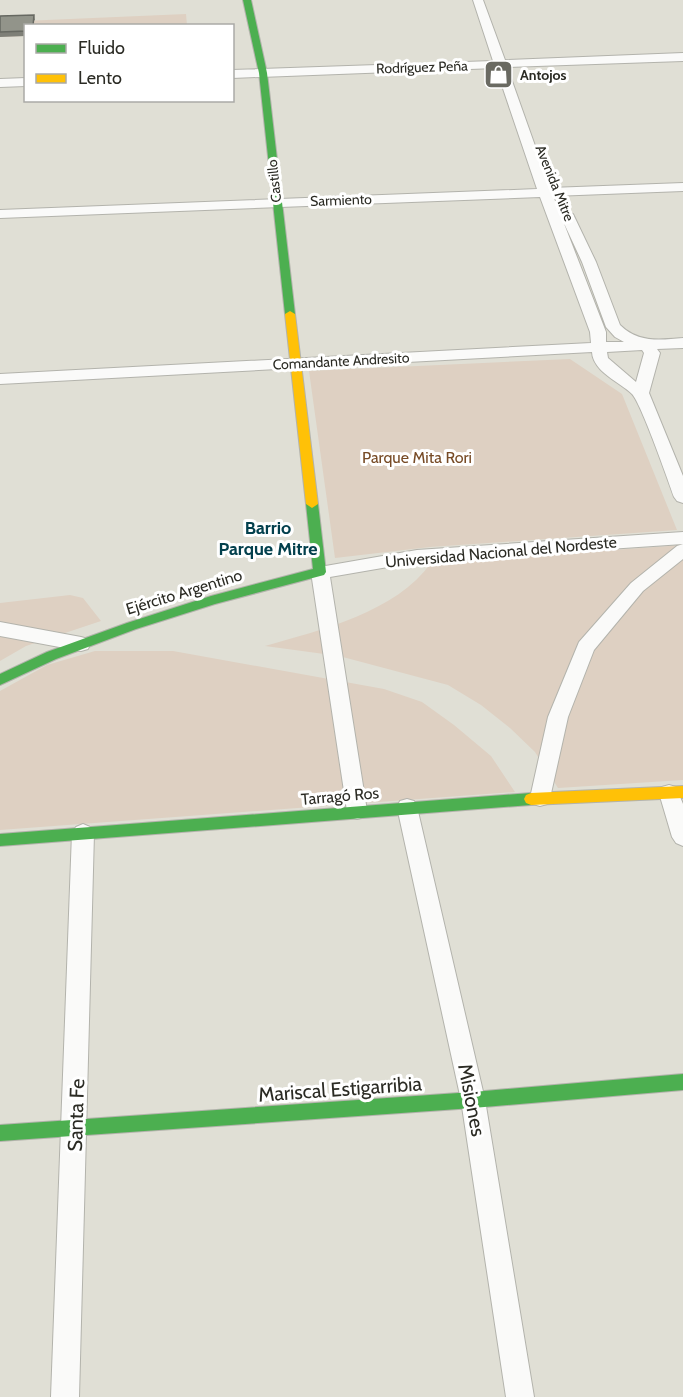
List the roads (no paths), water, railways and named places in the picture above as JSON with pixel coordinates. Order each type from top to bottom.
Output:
[{"type":"street","name":"Castillo","points":[[247,0],[263,73],[296,363]]},
{"type":"street","name":"Avenida Mitre","points":[[478,0],[505,64],[551,193],[598,332],[600,358],[621,379],[641,393]]},
{"type":"street","name":"Avenida Mitre","points":[[487,0],[505,64]]},
{"type":"street","name":"Rodríguez Peña","points":[[234,74],[683,57]]},
{"type":"street","points":[[0,83],[24,82]]},
{"type":"street","name":"Sarmiento","points":[[0,214],[683,187]]},
{"type":"street","name":"Avenida Mitre","points":[[551,193],[589,262],[613,327],[620,334],[647,346]]},
{"type":"street","name":"Comandante Andresito","points":[[0,379],[683,344]]},
{"type":"street","points":[[647,346],[652,353],[641,393],[683,497]]},
{"type":"street","points":[[296,363],[320,572],[357,811]]},
{"type":"street","name":"Universidad Nacional del Nordeste","points":[[320,572],[417,556],[683,538]]},
{"type":"street","points":[[540,798],[558,717],[586,647],[638,587],[683,550]]},
{"type":"street","name":"Ejército Argentino","points":[[0,680],[22,667],[205,600],[320,572]]},
{"type":"street","points":[[0,629],[81,644]]},
{"type":"street","points":[[676,793],[683,837]]},
{"type":"street","name":"Tarragó Ros","points":[[0,840],[406,807],[540,798],[676,793]]},
{"type":"street","name":"Misiones","points":[[406,807],[474,1100],[520,1397]]},
{"type":"street","name":"Santa Fe","points":[[65,1397],[76,1127],[84,833]]},
{"type":"street","name":"Mariscal Estigarribia","points":[[0,1133],[474,1100],[683,1082]]},
{"type":"place","name":"Antojos","points":[[499,75]]},
{"type":"district","name":"Barrio Parque Mitre","points":[[268,538]]},
{"type":"park label","name":"Parque Mita Rori","points":[[417,457]]}]
